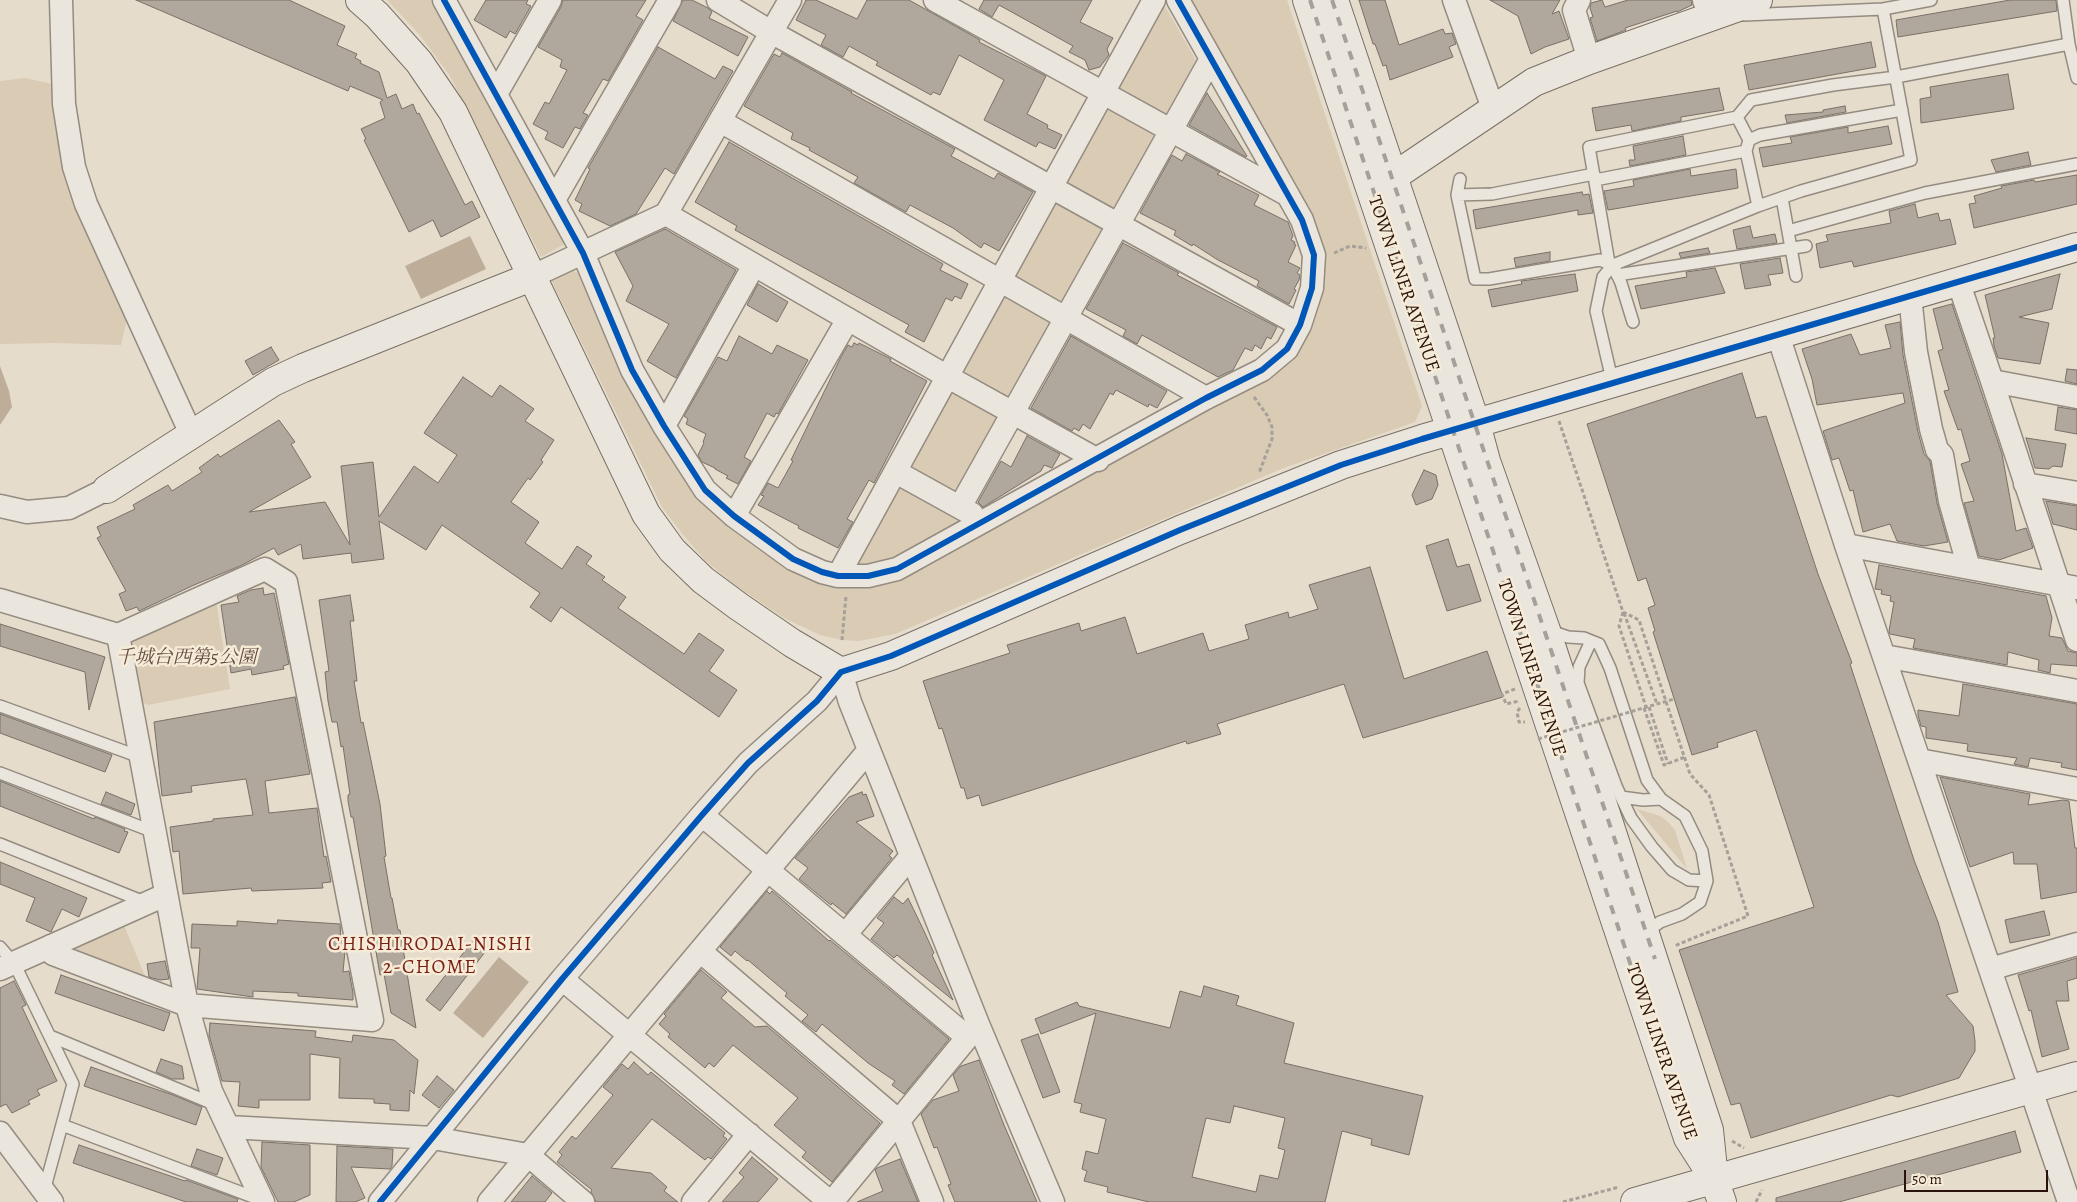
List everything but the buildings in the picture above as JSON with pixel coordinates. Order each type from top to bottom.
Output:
[{"type":"street","points":[[61,0],[64,104],[74,168],[93,221],[192,436]]},
{"type":"street","points":[[360,0],[377,15],[419,62],[445,99],[471,147],[531,277],[646,514],[672,550],[703,580],[792,642],[841,672],[850,702],[911,856],[972,1031],[1053,1202]]},
{"type":"street","points":[[444,0],[583,253],[632,370],[664,426],[705,490],[734,516],[793,559],[843,581],[897,569],[986,522],[1206,398],[1262,370],[1287,349],[1300,325],[1312,288],[1314,255],[1302,220],[1178,0]]},
{"type":"street","points":[[496,94],[550,0]]},
{"type":"street","points":[[554,200],[670,0]]},
{"type":"street","points":[[718,0],[772,32],[1300,325]]},
{"type":"street","points":[[0,506],[28,512],[70,508],[107,489],[192,436],[273,382],[295,371],[531,277],[666,214],[790,0]]},
{"type":"street","points":[[935,0],[1288,195]]},
{"type":"street","points":[[843,581],[896,472],[1154,0]]},
{"type":"street","name":"TOWN LINER AVENUE","points":[[1307,0],[1464,427],[1486,461],[1546,630],[1709,1130],[1718,1191]]},
{"type":"street","name":"TOWN LINER AVENUE","points":[[1334,0],[1393,176],[1464,427],[1688,1138],[1718,1191]]},
{"type":"street","points":[[1580,0],[1574,10],[1589,60]]},
{"type":"street","points":[[1393,176],[1494,111],[1534,82],[1707,8],[1758,0]]},
{"type":"street","points":[[1462,6],[1494,111]]},
{"type":"street","points":[[960,507],[1211,59]]},
{"type":"street","points":[[720,121],[1206,398]]},
{"type":"street","points":[[666,214],[1098,460]]},
{"type":"street","points":[[380,1202],[562,980],[702,815],[748,763],[817,701],[841,672],[891,656],[1180,530],[1341,465],[1464,427],[2077,247]]},
{"type":"street","points":[[664,426],[754,265]]},
{"type":"street","points":[[1958,282],[2025,484],[2068,587],[2077,640]]},
{"type":"street","points":[[1910,296],[1916,352],[1931,430],[1937,450],[1942,455],[1950,501],[1969,568]]},
{"type":"street","points":[[734,516],[848,319]]},
{"type":"street","points":[[1778,335],[1846,545],[2069,1202]]},
{"type":"street","points":[[1992,381],[2077,397]]},
{"type":"street","points":[[896,472],[986,522]]},
{"type":"street","points":[[2025,484],[2077,493]]},
{"type":"street","points":[[1846,545],[2068,587]]},
{"type":"street","points":[[0,600],[118,635],[265,569],[286,582],[372,1020],[187,1005],[53,954],[51,946]]},
{"type":"street","points":[[118,635],[154,832],[156,899],[211,1091],[263,1202]]},
{"type":"street","points":[[1884,656],[2077,690]]},
{"type":"street","points":[[489,1202],[869,750]]},
{"type":"street","points":[[1919,760],[2077,789]]},
{"type":"street","points":[[702,815],[845,935],[972,1031]]},
{"type":"street","points":[[845,935],[911,856]]},
{"type":"street","points":[[5,959],[51,946],[156,899]]},
{"type":"street","points":[[1990,969],[2077,944]]},
{"type":"street","points":[[700,951],[899,1120],[932,1202]]},
{"type":"street","points":[[562,980],[831,1202],[972,1031]]},
{"type":"street","points":[[1627,1194],[1718,1191],[2031,1089],[2077,1076]]},
{"type":"street","points":[[228,1127],[433,1138],[528,1156],[583,1202]]},
{"type":"street","points":[[0,1133],[48,1197]]},
{"type":"street","points":[[692,1202],[749,1134]]},
{"type":"lane","points":[[1707,8],[1883,9],[1931,0]]},
{"type":"lane","points":[[2063,0],[2069,44],[2077,78]]},
{"type":"lane","points":[[1613,384],[1596,311],[1603,277],[1613,267],[1758,206],[1912,160],[1883,9]]},
{"type":"lane","points":[[1633,322],[1613,267],[1589,147],[1737,117],[1751,100],[1834,85],[1896,77],[2069,44]]},
{"type":"lane","points":[[1457,195],[1492,194],[1594,177],[1747,146],[1760,135],[1902,110]]},
{"type":"lane","points":[[1737,117],[1747,146],[1758,206]]},
{"type":"lane","points":[[1788,231],[1925,193],[2077,164]]},
{"type":"lane","points":[[1460,179],[1457,195],[1475,279],[1584,261],[1600,260],[1613,267],[1806,246]]},
{"type":"lane","points":[[1782,198],[1796,276]]},
{"type":"lane","points":[[1546,630],[1599,644],[1610,668],[1647,780],[1661,800],[1685,816],[1702,851],[1707,881],[1700,902],[1682,914],[1660,922],[1645,933]]},
{"type":"lane","points":[[1591,641],[1579,667],[1578,683],[1631,818],[1672,870],[1689,880],[1707,881]]},
{"type":"lane","points":[[0,706],[140,757]]},
{"type":"lane","points":[[0,773],[154,832]]},
{"type":"lane","points":[[1621,796],[1643,800],[1661,800]]},
{"type":"lane","points":[[0,844],[156,899]]},
{"type":"lane","points":[[5,959],[50,1036],[73,1084],[62,1126],[48,1197]]},
{"type":"lane","points":[[50,1036],[218,1106]]},
{"type":"lane","points":[[62,1126],[263,1202]]},
{"type":"path","points":[[1332,254],[1350,246],[1370,249]]},
{"type":"path","points":[[1252,394],[1267,415],[1272,426],[1272,439],[1256,480]]},
{"type":"path","points":[[1551,423],[1559,421],[1623,612],[1657,704]]},
{"type":"path","points":[[842,640],[843,581]]},
{"type":"path","points":[[1623,612],[1619,626],[1664,765],[1685,757]]},
{"type":"path","points":[[1519,688],[1502,694],[1506,704],[1523,700]]},
{"type":"path","points":[[1542,746],[1539,738],[1674,699]]},
{"type":"path","points":[[1526,714],[1528,722]]},
{"type":"path","points":[[1564,1202],[1627,1194]]},
{"type":"green space","points":[[387,0],[432,0],[564,236],[563,245],[541,257],[450,76],[419,34]]},
{"type":"green space","points":[[1189,0],[1287,0],[1422,406],[1415,422],[1281,469],[895,634],[859,641],[842,640],[820,635],[784,618],[735,585],[706,561],[662,507],[551,280],[570,269],[580,274],[618,368],[636,402],[694,496],[725,522],[792,571],[810,580],[855,588],[894,582],[925,568],[1270,376],[1292,358],[1311,330],[1324,289],[1325,260],[1323,250]]},
{"type":"green space","points":[[1163,3],[1200,67],[1169,124],[1115,93]]},
{"type":"green space","points":[[25,78],[52,84],[128,315],[121,345],[0,344],[0,81]]},
{"type":"green space","points":[[1111,107],[1163,136],[1117,219],[1064,188],[1104,108]]},
{"type":"green space","points":[[1053,201],[1110,227],[1064,311],[1010,273]]},
{"type":"green space","points":[[1007,294],[1057,323],[1012,408],[961,378],[959,367],[998,295]]},
{"type":"green space","points":[[948,387],[1005,418],[959,502],[906,464]]},
{"type":"green space","points":[[900,484],[960,517],[960,525],[914,550],[859,570],[856,559]]},
{"type":"green space","name":"千城台西第5公園","points":[[216,601],[230,689],[148,705],[142,702],[131,644],[137,636]]},
{"type":"green space","points":[[1637,809],[1660,816],[1675,830],[1687,869]]},
{"type":"green space","points":[[124,925],[147,981],[66,949]]},
{"type":"shaded area","points":[[470,236],[486,269],[421,299],[405,266]]},
{"type":"shaded area","points":[[0,366],[9,391],[12,407],[0,425]]},
{"type":"shaded area","points":[[499,957],[529,982],[483,1038],[453,1013]]},
{"type":"railway","points":[[1310,0],[1631,966]]},
{"type":"railway","points":[[1332,0],[1655,959]]},
{"type":"cycle path","points":[[444,0],[583,253],[632,370],[664,426],[705,490],[734,516],[793,559],[822,572],[838,576],[868,576],[897,569],[1206,398],[1262,370],[1287,349],[1300,325],[1312,288],[1314,255],[1302,220],[1178,0]]},
{"type":"cycle path","points":[[380,1202],[562,979],[702,815],[748,763],[817,701],[841,672],[891,656],[1180,530],[1341,465],[1422,439],[2077,247]]},
{"type":"district","name":"CHISHIRODAI-NISHI 2-CHOME","points":[[430,956]]}]
